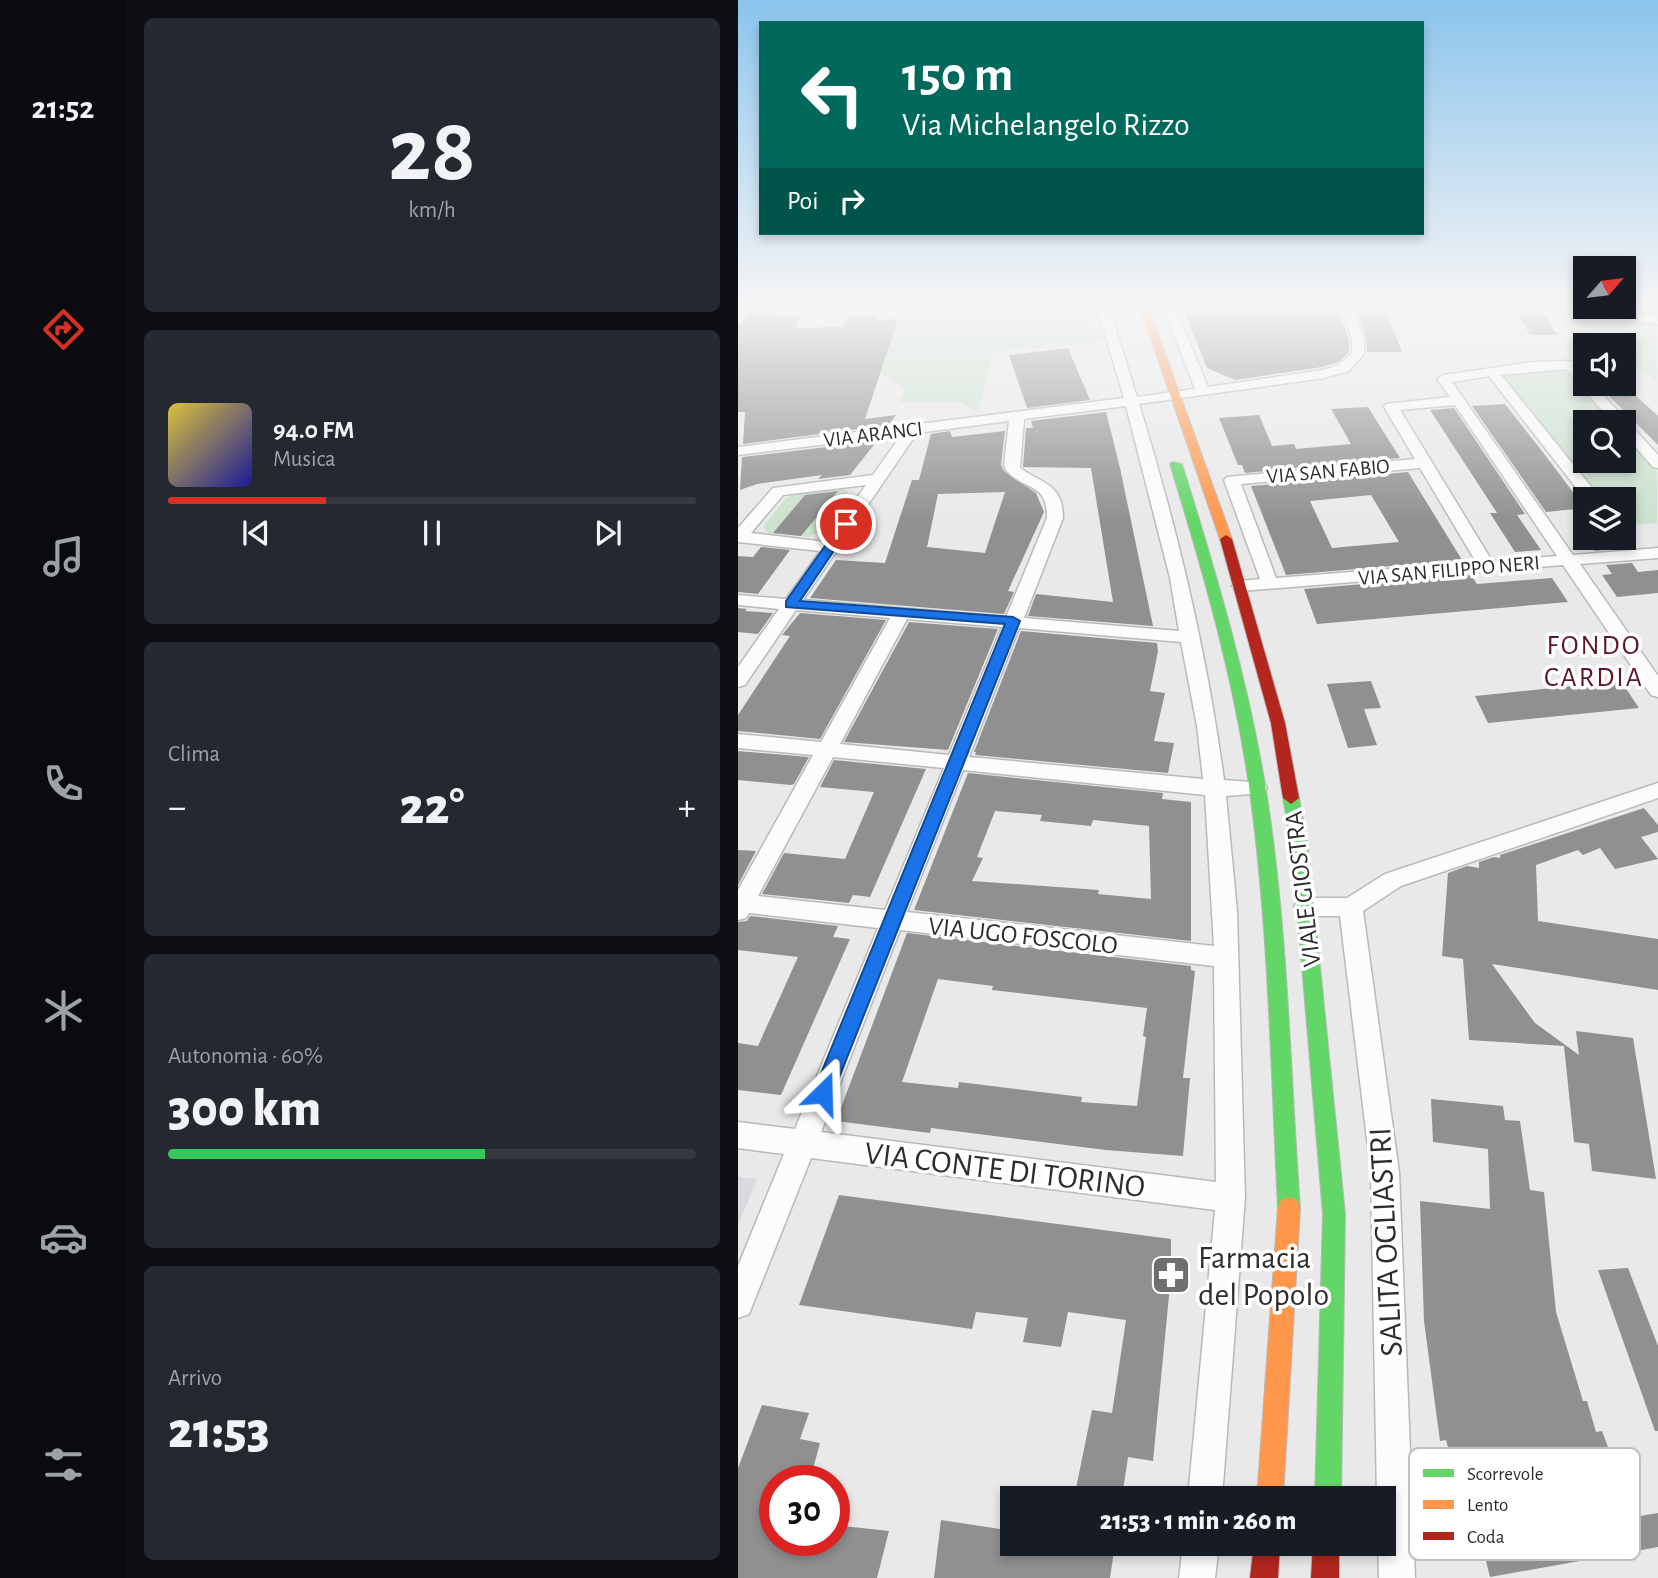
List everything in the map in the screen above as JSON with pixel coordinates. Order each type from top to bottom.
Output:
[{"type":"main road","name":"VIALE GIOSTRA","points":[[1167,375],[1241,586],[1278,723],[1300,848],[1334,1214],[1328,1486]]},
{"type":"main road","points":[[1153,392],[1162,419]]},
{"type":"main road","name":"VIALE GIOSTRA","points":[[1173,454],[1210,574],[1246,724],[1265,846],[1289,1210],[1271,1486]]},
{"type":"main road","points":[[1264,1578],[1266,1556]]},
{"type":"main road","points":[[1325,1578],[1326,1556]]},
{"type":"street","points":[[1123,375],[1178,578],[1215,788],[1224,911],[1231,1198],[1206,1486]]},
{"type":"street","points":[[1196,375],[1203,392]]},
{"type":"street","name":"VIA ARANCI","points":[[738,451],[1131,401],[1153,392],[1174,396],[1316,375]]},
{"type":"street","points":[[1474,375],[1444,379],[1657,691]]},
{"type":"street","points":[[1494,375],[1583,487]]},
{"type":"street","points":[[1597,396],[1609,410]]},
{"type":"street","points":[[1458,400],[1391,407],[1487,566]]},
{"type":"street","points":[[738,1303],[1055,518],[1056,508],[1050,492],[1013,470],[1011,465],[1017,416]]},
{"type":"street","points":[[738,681],[912,429]]},
{"type":"street","points":[[1636,440],[1657,464]]},
{"type":"street","name":"VIA SAN FABIO","points":[[1270,584],[1232,480],[1425,463]]},
{"type":"street","points":[[831,547],[739,537],[778,491],[877,480]]},
{"type":"street","points":[[1635,550],[1638,554]]},
{"type":"street","name":"VIA SAN FILIPPO NERI","points":[[1241,586],[1657,553]]},
{"type":"street","points":[[738,600],[1190,637]]},
{"type":"street","points":[[739,906],[902,613]]},
{"type":"street","points":[[738,741],[1215,788],[1257,788]]},
{"type":"street","points":[[1306,907],[1351,907],[1393,880],[1657,790]]},
{"type":"street","name":"VIA UGO FOSCOLO","points":[[739,906],[893,920],[1225,957]]},
{"type":"street","name":"SALITA OGLIASTRI","points":[[1351,907],[1385,1172],[1397,1578]]},
{"type":"street","name":"VIA CONTE DI TORINO","points":[[738,1135],[1231,1198]]},
{"type":"street","points":[[1197,1578],[1200,1556]]},
{"type":"shaded area","points":[[738,1177],[757,1179],[738,1226]]},
{"type":"green space","points":[[884,375],[988,375],[978,411],[959,402],[900,402],[905,389]]},
{"type":"green space","points":[[1501,375],[1573,375],[1573,396],[1591,396],[1604,410],[1573,410],[1573,464]]},
{"type":"green space","points":[[1636,447],[1657,471],[1657,523],[1636,525],[1636,487],[1591,487],[1580,473],[1636,473]]},
{"type":"green space","points":[[844,489],[848,492],[817,533],[808,537],[768,533],[763,527],[786,498],[796,494]]},
{"type":"building","points":[[738,375],[880,375],[865,419],[896,415],[889,425],[743,444],[745,412],[738,412]]},
{"type":"building","points":[[1016,375],[1079,375],[1090,400],[1027,408]]},
{"type":"building","points":[[1222,375],[1271,375],[1235,380]]},
{"type":"building","points":[[1609,396],[1636,396],[1658,416],[1658,445],[1636,423],[1636,410],[1623,410]]},
{"type":"building","points":[[1505,404],[1573,492],[1573,509],[1546,512],[1472,406]]},
{"type":"building","points":[[1368,407],[1400,458],[1245,473],[1242,465],[1238,465],[1219,418],[1259,415],[1272,446],[1294,444],[1296,449],[1351,444],[1331,409]]},
{"type":"building","points":[[1454,408],[1525,514],[1517,515],[1541,550],[1515,552],[1490,513],[1497,513],[1430,410]]},
{"type":"building","points":[[1106,412],[1153,626],[1028,616],[1036,594],[1113,602],[1091,468],[1023,467],[1026,428],[1033,428],[1031,421]]},
{"type":"building","points":[[950,431],[952,437],[1005,431],[1001,465],[1004,471],[1036,493],[1044,512],[1008,591],[1014,592],[1004,614],[810,598],[836,560],[885,563],[912,480],[919,480],[931,434]],"holes":[[[1005,492],[985,553],[927,547],[938,494]]]},
{"type":"building","points":[[877,441],[850,475],[818,479],[822,475],[757,484],[740,490],[742,457]]},
{"type":"building","points":[[1408,472],[1462,560],[1286,575],[1251,486]],"holes":[[[1371,495],[1399,542],[1332,548],[1310,501]]]},
{"type":"building","points":[[838,491],[801,536],[773,533],[805,495]]},
{"type":"building","points":[[761,547],[790,550],[758,594],[738,592],[738,556],[753,557]]},
{"type":"building","points":[[1632,563],[1638,572],[1658,570],[1658,593],[1617,597],[1602,575],[1612,574],[1606,565]]},
{"type":"building","points":[[1471,575],[1477,584],[1552,578],[1568,602],[1317,624],[1304,589]]},
{"type":"building","points":[[738,608],[773,613],[758,634],[738,632]]},
{"type":"building","points":[[800,613],[886,620],[820,739],[738,731],[738,715],[790,636],[782,635]]},
{"type":"building","points":[[909,622],[998,629],[948,750],[844,742]]},
{"type":"building","points":[[1021,631],[1157,643],[1158,651],[1150,691],[1165,693],[1154,741],[1174,743],[1168,773],[975,755]]},
{"type":"building","points":[[1371,681],[1381,708],[1364,709],[1377,745],[1348,748],[1327,684]]},
{"type":"building","points":[[1621,681],[1639,708],[1488,723],[1475,696]]},
{"type":"building","points":[[738,751],[809,757],[791,785],[738,780]]},
{"type":"building","points":[[834,760],[926,769],[870,897],[853,895],[849,903],[762,894],[784,853],[845,859],[874,792],[820,787]]},
{"type":"building","points":[[968,773],[1163,793],[1162,799],[1191,802],[1191,941],[914,910]],"holes":[[[995,811],[1042,815],[1040,821],[1091,826],[1093,820],[1149,826],[1151,899],[1098,894],[1099,890],[972,881],[983,858],[977,857]]]},
{"type":"building","points":[[1644,808],[1658,825],[1658,832],[1641,837],[1658,859],[1615,869],[1600,848],[1583,855],[1578,850],[1536,865],[1538,921],[1658,939],[1658,990],[1492,964],[1535,1023],[1579,1055],[1576,1031],[1633,1038],[1656,1179],[1592,1171],[1589,1144],[1574,1142],[1564,1046],[1469,1040],[1463,959],[1442,956],[1448,873],[1467,866],[1479,868],[1479,862],[1494,857],[1500,858],[1500,855]]},
{"type":"building","points":[[738,850],[756,851],[738,885]]},
{"type":"building","points":[[750,916],[838,926],[833,937],[850,939],[781,1095],[738,1090],[738,1043],[758,1046],[798,957],[738,950],[738,922],[747,921]]},
{"type":"building","points":[[907,933],[1191,966],[1191,970],[1195,971],[1183,1078],[1190,1078],[1183,1156],[1106,1150],[931,1128],[930,1133],[836,1121]],"holes":[[[938,979],[993,986],[992,990],[1147,1008],[1137,1106],[1081,1102],[1082,1097],[959,1082],[958,1088],[902,1082]]]},
{"type":"building","points":[[1431,1099],[1503,1106],[1505,1120],[1520,1121],[1530,1190],[1544,1192],[1556,1312],[1583,1401],[1587,1401],[1596,1432],[1602,1431],[1608,1448],[1448,1448],[1446,1440],[1440,1441],[1424,1321],[1420,1201],[1490,1209],[1488,1149],[1433,1142]]},
{"type":"building","points":[[839,1195],[1171,1239],[1171,1275],[1153,1461],[1128,1457],[1124,1486],[1076,1486],[1092,1410],[1112,1413],[1126,1320],[1068,1312],[1061,1347],[1023,1342],[1028,1318],[976,1312],[972,1329],[799,1305]]},
{"type":"building","points":[[1628,1268],[1658,1346],[1658,1431],[1655,1431],[1598,1270]]},
{"type":"building","points":[[762,1405],[809,1413],[800,1439],[820,1443],[814,1465],[759,1465],[759,1556],[850,1556],[850,1527],[889,1531],[877,1578],[738,1578],[738,1468]]},
{"type":"building","points":[[1658,1513],[1658,1547],[1640,1550],[1640,1516]]},
{"type":"building","points":[[941,1520],[1000,1529],[1000,1556],[1113,1556],[1110,1578],[934,1578]]},
{"type":"building","points":[[1486,1560],[1585,1560],[1490,1577]]},
{"type":"traffic: fast","points":[[1176,464],[1205,558],[1230,654],[1259,798],[1273,937],[1289,1208]]},
{"type":"traffic: fast","points":[[1291,798],[1300,848],[1334,1214],[1328,1486]]},
{"type":"traffic: slow","points":[[1168,375],[1226,539]]},
{"type":"traffic: slow","points":[[1271,1486],[1289,1208]]},
{"type":"traffic: jam","points":[[1226,539],[1278,723],[1291,798]]},
{"type":"traffic: jam","points":[[1264,1578],[1266,1556]]},
{"type":"traffic: jam","points":[[1325,1578],[1326,1556]]},
{"type":"place","name":"Farmacia del Popolo","points":[[1171,1275]]},
{"type":"district","name":"FONDO CARDIA","points":[[1594,660]]},
{"type":"route","points":[[823,1093],[1013,621],[791,604],[846,524]]}]
